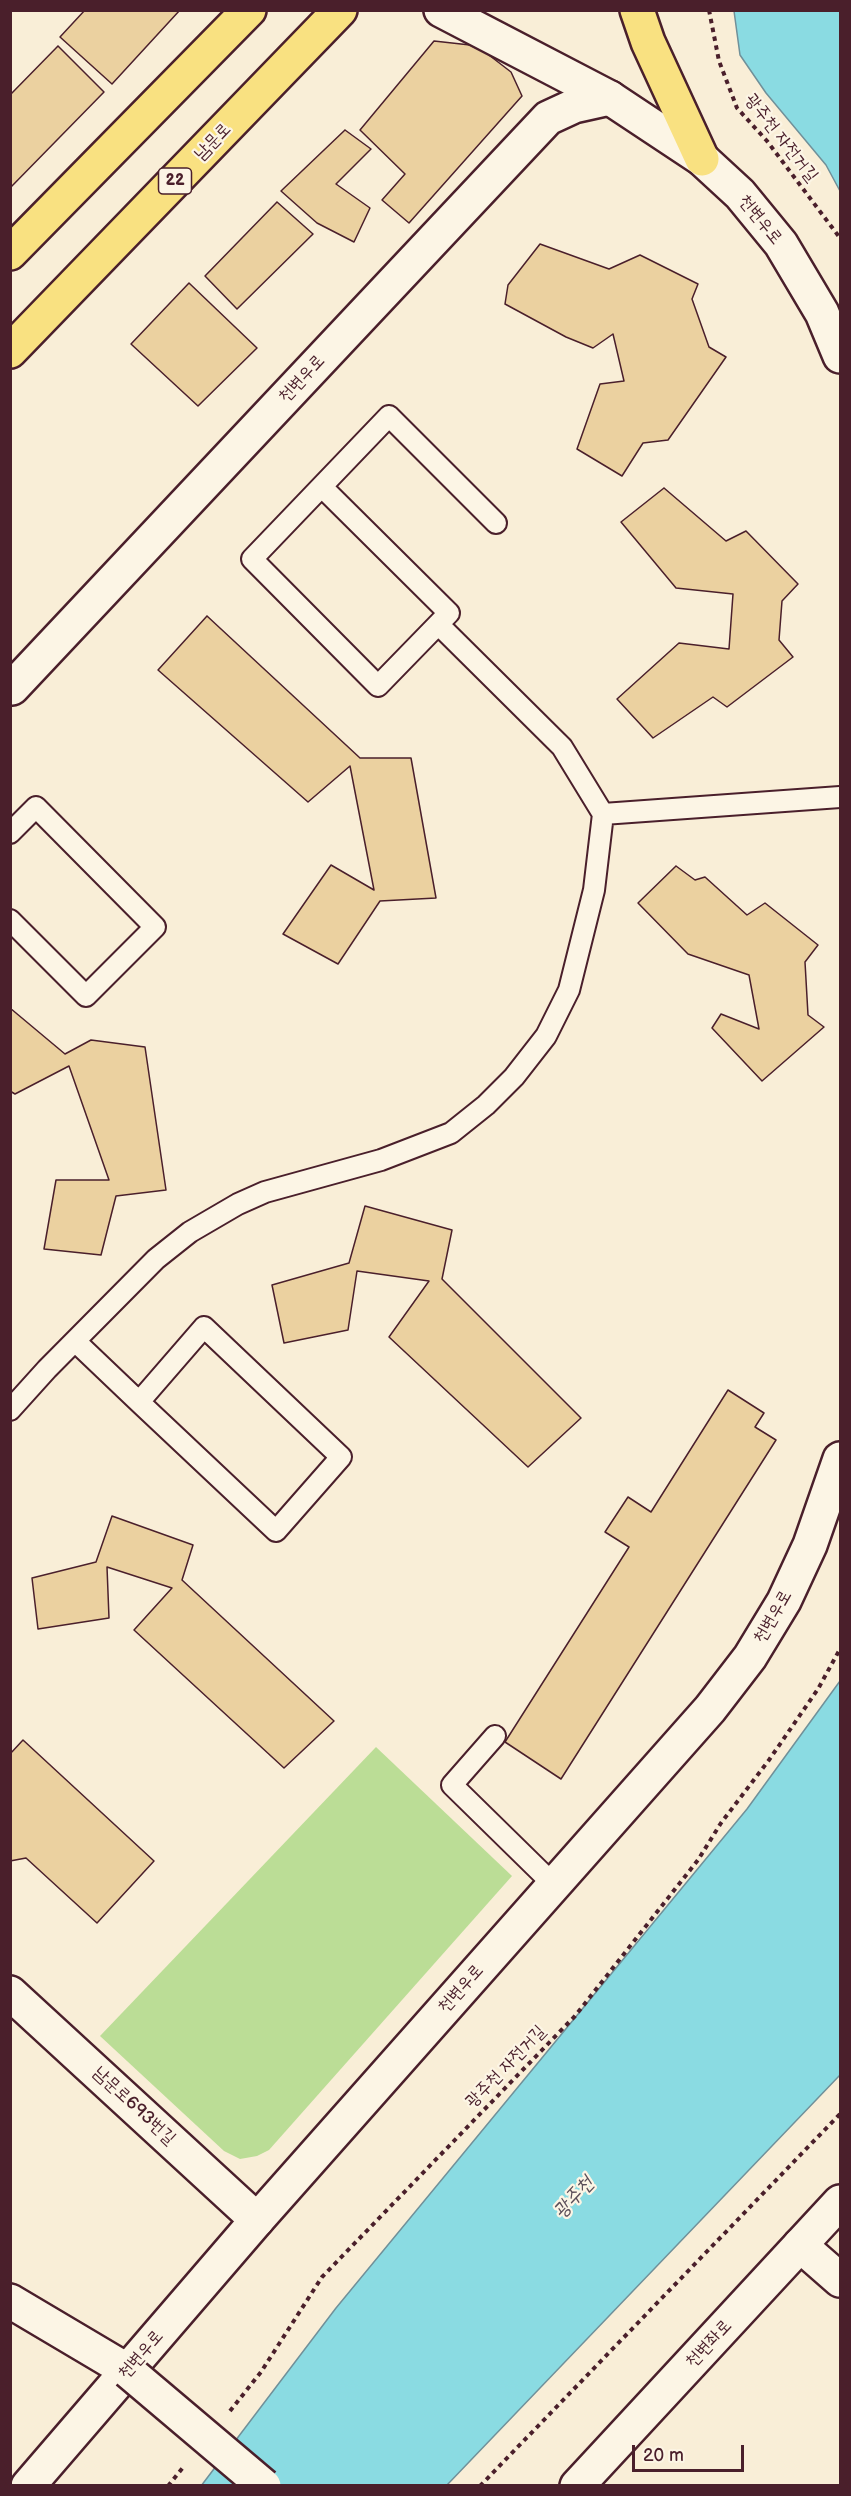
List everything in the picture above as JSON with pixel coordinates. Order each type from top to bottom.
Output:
[{"type":"main road","points":[[10,254],[249,10]]},
{"type":"main road","name":"남문로","points":[[10,351],[340,10]]},
{"type":"main road","points":[[637,10],[648,42],[702,159]]},
{"type":"street","name":"천변우로","points":[[441,10],[610,98],[702,159],[740,194],[781,244],[822,313],[840,356]]},
{"type":"street","name":"천변우로","points":[[11,688],[548,118],[574,106],[610,98]]},
{"type":"street","name":"천변우로","points":[[28,2486],[256,2220],[710,1709],[750,1657],[784,1601],[810,1545],[840,1459]]},
{"type":"street","name":"남문로693번길","points":[[10,1993],[256,2220]]},
{"type":"street","name":"천변좌로","points":[[577,2486],[840,2202]]},
{"type":"street","points":[[800,2245],[840,2280]]},
{"type":"street","points":[[10,2301],[128,2371],[264,2486]]},
{"type":"lane","points":[[322,487],[449,614],[378,686],[252,559],[389,416],[496,523]]},
{"type":"lane","points":[[10,1410],[156,1259],[190,1232],[238,1204],[265,1192],[381,1160],[451,1133],[486,1105],[514,1077],[546,1036],[569,990],[594,890],[603,814],[562,747],[439,625]]},
{"type":"lane","points":[[603,814],[840,797]]},
{"type":"lane","points":[[10,833],[36,807],[155,927],[86,996],[10,920]]},
{"type":"lane","points":[[75,1341],[139,1402],[276,1531],[341,1457],[204,1327],[139,1402]]},
{"type":"lane","points":[[495,1736],[452,1785],[554,1885]]},
{"type":"path","name":"광주천 자전거길","points":[[709,10],[719,61],[737,108],[767,141],[840,238]]},
{"type":"path","name":"광주천 자전거길","points":[[225,2416],[261,2372],[322,2277],[575,2016],[698,1860],[721,1823],[769,1760],[818,1689],[840,1649]]},
{"type":"path","points":[[480,2486],[840,2114]]},
{"type":"path","points":[[168,2486],[190,2459]]},
{"type":"green space","points":[[376,1747],[512,1876],[269,2150],[257,2156],[240,2159],[224,2151],[100,2036]]},
{"type":"water","points":[[734,11],[840,11],[840,191],[826,165],[766,93],[740,55]]},
{"type":"water","name":"광주천","points":[[840,1681],[840,2075],[447,2485],[201,2486],[336,2308],[747,1809]]},
{"type":"building","points":[[85,10],[180,10],[112,84],[60,37]]},
{"type":"building","points":[[434,41],[470,45],[485,52],[511,72],[522,96],[409,223],[382,200],[405,174],[360,130]]},
{"type":"building","points":[[58,46],[104,92],[10,188],[10,95]]},
{"type":"building","points":[[345,130],[371,149],[336,184],[370,208],[354,242],[317,223],[281,191]]},
{"type":"building","points":[[277,202],[313,234],[237,309],[205,276]]},
{"type":"building","points":[[540,244],[609,269],[640,255],[698,284],[692,299],[709,347],[726,357],[668,440],[643,443],[622,476],[577,449],[600,384],[624,381],[613,334],[593,348],[566,337],[505,304],[508,285]]},
{"type":"building","points":[[189,283],[257,348],[198,406],[131,344]]},
{"type":"building","points":[[664,488],[726,541],[746,531],[798,584],[782,601],[779,640],[793,657],[727,707],[713,697],[653,738],[617,699],[679,643],[729,649],[733,594],[676,588],[621,522]]},
{"type":"building","points":[[207,616],[360,758],[411,758],[436,898],[380,901],[338,964],[283,934],[331,865],[374,890],[350,766],[308,802],[158,670]]},
{"type":"building","points":[[676,866],[695,880],[705,877],[747,915],[765,903],[818,945],[805,962],[808,1015],[824,1027],[762,1081],[712,1028],[721,1014],[759,1029],[749,975],[688,954],[638,903]]},
{"type":"building","points":[[10,1008],[65,1054],[91,1040],[145,1047],[166,1190],[116,1196],[101,1255],[44,1249],[56,1180],[109,1180],[69,1066],[15,1094],[10,1091]]},
{"type":"building","points":[[365,1206],[452,1230],[442,1279],[581,1418],[528,1467],[389,1337],[429,1281],[357,1271],[348,1330],[284,1343],[272,1285],[349,1263]]},
{"type":"building","points":[[728,1390],[764,1413],[755,1427],[776,1440],[561,1779],[505,1742],[629,1547],[605,1532],[628,1497],[651,1512]]},
{"type":"building","points":[[112,1516],[193,1545],[182,1580],[334,1721],[284,1768],[134,1630],[172,1588],[107,1567],[109,1618],[38,1629],[32,1578],[96,1562]]},
{"type":"building","points":[[23,1740],[154,1861],[97,1923],[26,1858],[10,1861],[10,1754]]}]
